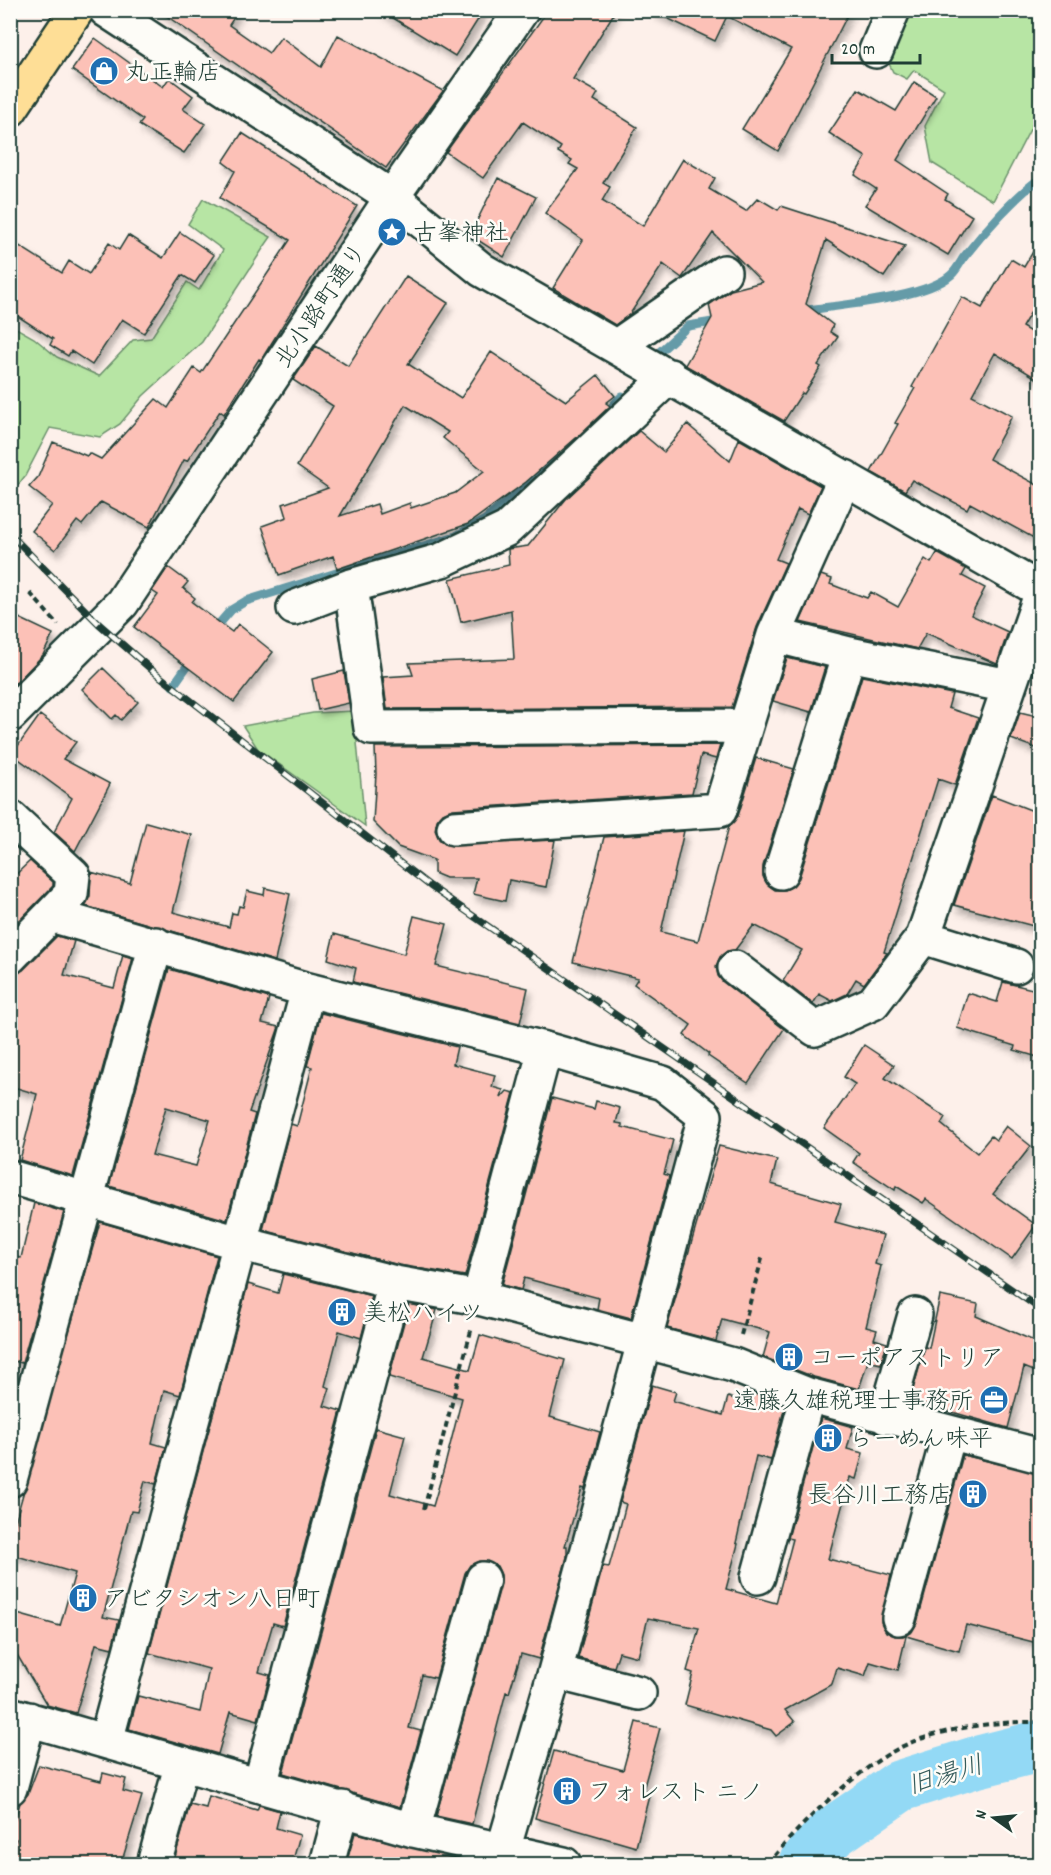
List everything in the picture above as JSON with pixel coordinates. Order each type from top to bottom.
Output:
[{"type":"highway","points":[[10,110],[77,10]]},
{"type":"street","points":[[106,10],[392,197],[482,270],[618,345],[1041,590]]},
{"type":"street","name":"北小路町通り","points":[[10,715],[122,603],[392,197],[522,10]]},
{"type":"street","points":[[876,51],[893,10]]},
{"type":"street","points":[[618,345],[724,272]]},
{"type":"street","points":[[294,608],[351,586],[442,560],[507,529],[670,376]]},
{"type":"street","points":[[454,828],[720,810],[774,635],[845,477]]},
{"type":"street","points":[[351,586],[370,728],[746,726]]},
{"type":"street","points":[[735,968],[815,1029],[873,1003],[923,937],[1041,597]]},
{"type":"street","points":[[774,635],[849,654],[1009,686]]},
{"type":"street","points":[[781,872],[849,654]]},
{"type":"street","points":[[10,817],[73,875],[71,894],[10,957]]},
{"type":"street","points":[[51,915],[308,990],[545,1049],[663,1083],[705,1116],[555,1672],[501,1857]]},
{"type":"street","points":[[923,937],[1016,966]]},
{"type":"street","points":[[10,1480],[156,944]]},
{"type":"street","points":[[106,1741],[308,990]]},
{"type":"street","points":[[479,1298],[545,1049]]},
{"type":"street","points":[[10,1177],[239,1243],[395,1282],[479,1298],[733,1365],[808,1395],[949,1434],[1041,1456]]},
{"type":"street","points":[[260,1785],[395,1282]]},
{"type":"street","points":[[886,1417],[915,1315]]},
{"type":"street","points":[[758,1577],[808,1395]]},
{"type":"street","points":[[899,1618],[949,1434]]},
{"type":"street","points":[[413,1830],[483,1579]]},
{"type":"street","points":[[555,1672],[639,1693]]},
{"type":"street","points":[[10,1788],[20,1716],[342,1808],[501,1857],[564,1864]]},
{"type":"street","points":[[153,1864],[182,1763]]},
{"type":"street","points":[[327,1864],[342,1808]]},
{"type":"path","points":[[30,593],[78,648]]},
{"type":"path","points":[[733,1365],[763,1255]]},
{"type":"path","points":[[424,1509],[479,1298]]},
{"type":"path","points":[[768,1864],[809,1818],[866,1771],[909,1743],[987,1725],[1041,1722]]},
{"type":"green space","points":[[907,11],[1040,11],[1040,110],[993,201],[932,163],[925,126],[944,89],[914,70],[907,79],[893,72],[886,57]]},
{"type":"green space","points":[[203,199],[271,237],[202,342],[143,396],[120,424],[100,437],[50,428],[25,476],[11,494],[11,325],[34,338],[57,357],[99,376],[133,340],[151,338],[187,282],[199,290],[223,250],[188,224]]},
{"type":"green space","points":[[354,711],[365,826],[258,749],[243,726],[313,713]]},
{"type":"building","points":[[158,10],[239,10],[229,25],[269,53],[281,37],[321,67],[338,35],[443,91],[386,168]]},
{"type":"building","points":[[380,10],[484,10],[455,56]]},
{"type":"building","points":[[548,10],[616,10],[573,79],[598,93],[594,100],[637,127],[603,183],[610,187],[602,201],[643,226],[683,159],[715,178],[709,189],[746,211],[758,198],[778,210],[781,206],[905,246],[884,277],[826,240],[806,304],[833,325],[830,332],[838,337],[818,365],[821,367],[804,394],[802,393],[784,421],[685,365],[712,318],[709,305],[731,290],[762,282],[713,233],[682,278],[663,264],[630,314],[615,325],[553,288],[583,240],[545,213],[578,169],[569,164],[572,160],[558,152],[561,147],[523,122],[483,178],[446,152]]},
{"type":"building","points":[[650,10],[850,10],[778,151],[742,129],[791,49],[727,16],[715,41]]},
{"type":"building","points":[[95,38],[163,87],[169,78],[193,96],[183,109],[205,124],[184,153],[139,125],[143,120],[72,70]]},
{"type":"building","points":[[914,82],[936,96],[897,160],[948,194],[945,199],[972,216],[948,255],[865,205],[876,189],[855,175],[866,157],[829,133],[858,89],[896,111]]},
{"type":"building","points":[[242,133],[357,206],[261,360],[259,359],[224,414],[220,411],[187,461],[184,460],[149,527],[101,502],[82,525],[77,521],[55,550],[32,531],[52,505],[29,487],[38,477],[53,442],[87,456],[89,453],[101,459],[156,399],[168,408],[194,368],[201,373],[290,240],[220,198],[235,171],[223,162]]},
{"type":"building","points":[[498,178],[536,197],[504,257],[470,235]]},
{"type":"building","points":[[180,232],[214,255],[195,283],[182,275],[144,333],[122,319],[92,365],[71,351],[68,356],[50,345],[53,339],[10,311],[10,240],[62,273],[69,261],[89,274],[109,243],[119,250],[128,235],[163,258]]},
{"type":"building","points":[[1041,238],[1041,295],[1022,327],[1041,338],[1041,381],[995,353],[972,395],[1012,416],[989,459],[1041,487],[1041,542],[970,503],[967,509],[912,480],[905,491],[871,472],[898,424],[895,423],[915,388],[912,387],[962,297],[982,308],[1011,259],[1024,267]]},
{"type":"building","points":[[406,276],[448,303],[408,364],[461,398],[491,352],[566,401],[598,375],[615,396],[606,403],[610,406],[526,482],[468,524],[337,569],[333,556],[279,575],[262,526],[287,517],[283,504],[328,488],[297,466],[333,406],[293,380],[316,346],[348,366]],"holes":[[[405,405],[448,432],[443,438],[484,471],[455,493],[411,508],[410,503],[380,514],[377,504],[340,516]]]},
{"type":"building","points":[[687,424],[730,461],[739,439],[821,486],[808,514],[798,509],[776,559],[786,563],[757,627],[732,707],[387,709],[383,677],[413,675],[409,663],[514,659],[511,610],[461,622],[450,579],[509,565],[508,549],[528,546],[566,499],[639,431],[664,452]]},
{"type":"building","points":[[937,553],[966,569],[962,576],[985,588],[971,615],[1008,632],[997,664],[926,633],[917,649],[800,622],[821,575],[832,579],[830,584],[867,598],[871,592],[898,607],[925,559],[931,563]]},
{"type":"building","points":[[168,567],[188,582],[183,588],[195,598],[192,602],[232,632],[238,624],[273,652],[234,702],[134,627],[158,595],[152,591]]},
{"type":"building","points":[[17,617],[53,634],[43,655],[16,683],[10,681],[10,630]]},
{"type":"building","points":[[787,658],[825,667],[811,712],[773,701]]},
{"type":"building","points":[[103,668],[138,702],[121,720],[116,715],[112,719],[82,689]]},
{"type":"building","points":[[344,671],[349,703],[318,710],[312,679]]},
{"type":"building","points":[[862,676],[952,694],[948,708],[978,718],[955,785],[938,779],[884,952],[887,953],[864,984],[856,979],[847,994],[832,1001],[819,994],[813,1004],[783,981],[802,950],[754,925],[735,950],[727,951],[720,957],[716,966],[718,976],[723,982],[784,1029],[748,1083],[708,1056],[709,1054],[684,1035],[691,1025],[634,984],[638,978],[573,962],[604,837],[684,831],[661,932],[698,941],[729,826],[738,816],[756,758],[794,769],[763,866],[763,876],[767,884],[775,890],[785,890],[793,886],[799,878]]},
{"type":"building","points":[[1020,712],[1041,717],[1041,750],[1011,739]]},
{"type":"building","points":[[40,715],[76,742],[63,759],[110,784],[75,851],[54,832],[72,798],[12,754]]},
{"type":"building","points":[[720,745],[716,759],[701,755],[692,793],[453,809],[443,813],[437,820],[435,830],[439,839],[446,845],[555,840],[546,887],[509,880],[505,901],[473,894],[477,878],[446,878],[434,873],[434,860],[398,847],[373,822],[375,747]]},
{"type":"building","points":[[992,795],[1041,814],[1041,928],[954,905]]},
{"type":"building","points":[[146,822],[192,835],[173,912],[229,927],[232,913],[237,914],[239,906],[243,907],[247,891],[264,895],[265,888],[290,894],[275,961],[85,906],[90,896],[91,872],[130,883]]},
{"type":"building","points":[[30,861],[53,882],[53,886],[10,930],[10,880]]},
{"type":"building","points":[[414,916],[447,924],[436,966],[528,988],[520,1023],[353,982],[356,968],[328,959],[334,934],[404,954]]},
{"type":"building","points":[[57,936],[74,941],[64,975],[114,988],[123,955],[133,958],[73,1176],[20,1160],[37,1094],[10,1086],[10,975],[23,970]]},
{"type":"building","points":[[169,969],[269,998],[262,1023],[279,1027],[249,1112],[255,1114],[227,1220],[109,1186]],"holes":[[[166,1107],[210,1120],[196,1166],[152,1155]]]},
{"type":"building","points":[[1003,982],[1041,991],[1041,1058],[1014,1050],[1015,1046],[957,1028],[968,993],[997,1002]]},
{"type":"building","points":[[321,1013],[457,1047],[453,1064],[495,1075],[492,1087],[503,1090],[501,1098],[507,1091],[514,1093],[465,1276],[399,1265],[263,1230],[291,1124],[297,1126],[312,1067],[307,1066]]},
{"type":"building","points":[[864,1045],[894,1065],[885,1078],[945,1117],[941,1124],[977,1153],[991,1136],[996,1140],[1006,1126],[1031,1146],[993,1194],[1036,1225],[1012,1259],[926,1199],[923,1203],[896,1186],[895,1190],[853,1162],[859,1153],[824,1128],[855,1084],[844,1077]]},
{"type":"building","points":[[552,1098],[594,1109],[596,1101],[620,1108],[616,1123],[622,1124],[622,1127],[673,1140],[664,1174],[669,1176],[631,1318],[597,1309],[599,1298],[524,1278],[521,1290],[502,1285]]},
{"type":"building","points":[[719,1146],[777,1160],[771,1184],[841,1204],[835,1222],[883,1235],[875,1264],[881,1266],[866,1327],[877,1330],[874,1339],[887,1343],[881,1364],[868,1361],[859,1389],[814,1377],[763,1357],[770,1332],[722,1319],[716,1341],[667,1328]]},
{"type":"building","points":[[34,1203],[64,1212],[22,1363],[10,1360],[10,1256],[21,1258]]},
{"type":"building","points":[[100,1222],[217,1256],[180,1395],[164,1390],[152,1443],[166,1447],[156,1484],[145,1481],[137,1512],[131,1511],[103,1617],[119,1620],[112,1648],[96,1644],[76,1713],[47,1705],[10,1643],[10,1612],[60,1626],[75,1573],[10,1554],[10,1540]]},
{"type":"building","points":[[283,1274],[372,1296],[361,1338],[339,1331],[325,1386],[330,1388],[324,1406],[341,1411],[283,1626],[273,1623],[259,1672],[270,1675],[258,1720],[230,1712],[218,1754],[129,1729],[138,1696],[200,1712],[209,1669],[149,1653],[248,1284],[278,1293]]},
{"type":"building","points":[[940,1296],[978,1304],[976,1316],[1041,1344],[1041,1374],[1024,1367],[1008,1428],[910,1400],[925,1347],[929,1348]]},
{"type":"building","points":[[409,1304],[437,1310],[423,1357],[470,1370],[480,1335],[565,1360],[550,1417],[600,1432],[585,1489],[582,1488],[565,1546],[567,1546],[567,1557],[539,1659],[521,1654],[509,1693],[506,1692],[472,1824],[436,1816],[501,1584],[501,1575],[497,1566],[487,1561],[479,1561],[470,1565],[465,1573],[436,1678],[422,1675],[409,1728],[421,1731],[400,1807],[283,1773],[376,1428],[405,1436],[390,1494],[433,1506],[446,1461],[462,1398],[389,1377]]},
{"type":"building","points":[[652,1385],[676,1392],[673,1401],[723,1415],[728,1397],[749,1403],[752,1393],[785,1406],[771,1460],[756,1456],[736,1543],[738,1544],[726,1589],[776,1603],[793,1539],[788,1538],[821,1418],[853,1427],[847,1449],[863,1453],[856,1479],[850,1477],[828,1559],[891,1575],[881,1622],[886,1632],[895,1636],[903,1636],[912,1632],[917,1623],[963,1455],[1041,1474],[1041,1644],[966,1625],[959,1651],[906,1636],[898,1670],[870,1662],[865,1676],[837,1668],[832,1684],[785,1710],[795,1722],[776,1736],[771,1730],[685,1705],[693,1673],[687,1671],[699,1628],[648,1618],[638,1657],[619,1652],[614,1667],[578,1658],[603,1566],[609,1567],[618,1535],[626,1504],[620,1502]]},
{"type":"building","points":[[636,1722],[660,1728],[643,1790],[650,1792],[636,1847],[535,1818],[554,1751],[623,1770]]},
{"type":"building","points":[[39,1765],[101,1781],[103,1773],[126,1779],[123,1791],[142,1796],[121,1864],[10,1864],[16,1839],[10,1835],[20,1803],[28,1794]]},
{"type":"building","points":[[209,1796],[257,1810],[259,1805],[280,1811],[276,1828],[300,1835],[292,1864],[173,1864],[190,1804],[206,1808]]},
{"type":"building","points":[[355,1833],[463,1860],[461,1864],[346,1864]]},
{"type":"waterway","points":[[801,311],[880,300],[921,290],[938,283],[953,273],[1000,215],[1040,179]]},
{"type":"waterway","points":[[655,356],[688,326],[719,321]]},
{"type":"waterway","points":[[595,425],[622,396]]},
{"type":"waterway","points":[[213,631],[231,610],[246,601],[456,536],[485,520],[557,460]]},
{"type":"waterway","points":[[173,686],[192,659]]},
{"type":"waterway","name":"旧湯川","points":[[804,1864],[832,1833],[900,1786],[973,1763],[1040,1746]]},
{"type":"railway","points":[[10,534],[99,624],[153,671],[430,886],[1040,1309]]},
{"type":"place","name":"丸正輪店","points":[[104,71]]},
{"type":"place","name":"古峯神社","points":[[392,232]]},
{"type":"place","name":"美松ハイツ","points":[[342,1312]]},
{"type":"place","name":"コーポアストリア","points":[[789,1357]]},
{"type":"place","name":"遠藤久雄税理士事務所","points":[[994,1400]]},
{"type":"place","name":"らーめん味平","points":[[828,1438]]},
{"type":"place","name":"長谷川工務店","points":[[973,1494]]},
{"type":"place","name":"アビタシオン八日町","points":[[83,1598]]},
{"type":"place","name":"フォレスト ニノ","points":[[567,1791]]}]
